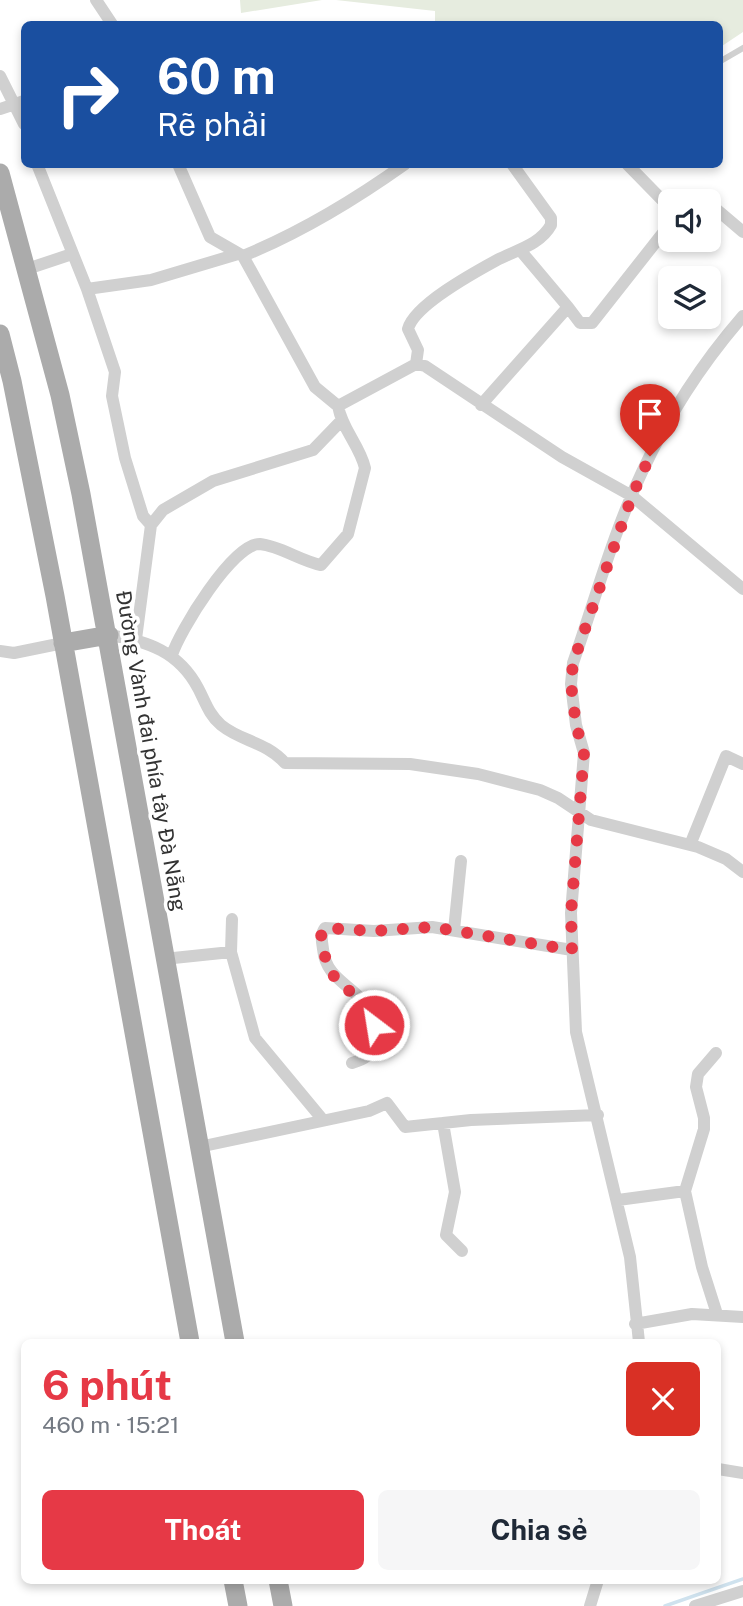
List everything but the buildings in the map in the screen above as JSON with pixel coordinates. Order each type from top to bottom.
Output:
[{"type":"main road","name":"Đường Vành đai phía tây Đà Nẵng","points":[[0,173],[60,395],[109,635],[164,959],[234,1339]]},
{"type":"main road","points":[[0,334],[12,381],[63,643],[189,1339]]},
{"type":"main road","points":[[63,643],[109,635]]},
{"type":"main road","points":[[234,1584],[238,1606]]},
{"type":"main road","points":[[279,1584],[283,1606]]},
{"type":"street","points":[[96,0],[110,21]]},
{"type":"street","points":[[0,76],[20,102],[0,109]]},
{"type":"street","points":[[39,168],[87,289],[115,372],[112,396],[129,473],[143,516],[151,525]]},
{"type":"street","points":[[172,655],[177,638],[193,612],[242,551],[259,544],[321,565],[348,534],[365,468],[363,459],[341,421],[338,406],[315,387],[241,255],[210,237],[180,168]]},
{"type":"street","points":[[87,289],[150,280],[241,255],[294,236],[349,204],[399,168]]},
{"type":"street","points":[[416,364],[418,351],[408,329],[413,318],[448,289],[520,250],[550,229],[552,221],[515,168]]},
{"type":"street","points":[[631,168],[658,196]]},
{"type":"street","points":[[721,213],[743,232]]},
{"type":"street","points":[[520,250],[580,323],[592,323],[658,239]]},
{"type":"street","points":[[27,268],[72,254]]},
{"type":"street","points":[[481,405],[568,307]]},
{"type":"street","points":[[638,1339],[630,1257],[576,1032],[571,913],[577,810],[584,753],[576,725],[571,684],[573,663],[632,496],[659,438],[717,346],[743,316]]},
{"type":"street","points":[[338,406],[416,364]]},
{"type":"street","points":[[416,364],[434,372],[562,457],[632,496],[743,589]]},
{"type":"street","points":[[136,639],[151,525],[163,510],[214,481],[313,450],[341,421]]},
{"type":"street","points":[[109,635],[136,639],[172,655],[186,668],[217,722],[230,732],[264,744],[285,763],[410,764],[478,774],[540,790],[591,820],[690,845],[726,859],[743,872]]},
{"type":"street","points":[[0,651],[14,653],[63,643]]},
{"type":"street","points":[[690,845],[726,756],[743,764]]},
{"type":"street","points":[[454,930],[461,861]]},
{"type":"street","points":[[232,919],[231,952],[255,1038],[323,1120]]},
{"type":"street","points":[[352,1063],[366,1058],[371,1052],[374,1025],[362,1001],[338,982],[327,966],[322,931],[333,926],[374,931],[432,927],[572,950]]},
{"type":"street","points":[[164,959],[231,952]]},
{"type":"street","points":[[716,1053],[698,1074],[696,1087],[704,1129],[685,1191],[699,1255],[718,1314]]},
{"type":"street","points":[[199,1147],[387,1104],[405,1127],[598,1115]]},
{"type":"street","points":[[443,1123],[455,1192],[446,1234],[461,1251]]},
{"type":"street","points":[[618,1200],[685,1191]]},
{"type":"street","points":[[635,1324],[664,1317],[718,1314],[743,1317]]},
{"type":"street","points":[[721,1469],[743,1473]]},
{"type":"street","points":[[590,1606],[597,1584]]},
{"type":"street","points":[[695,1606],[743,1591]]},
{"type":"lane","points":[[723,60],[743,48]]},
{"type":"shaded area","points":[[240,0],[322,0],[241,13]]},
{"type":"shaded area","points":[[336,0],[743,0],[743,32],[723,45],[723,21],[435,21],[435,11]]},
{"type":"waterway","points":[[665,1606],[743,1579]]},
{"type":"route","points":[[374,1025],[362,1001],[338,982],[327,966],[323,957],[321,936],[325,928],[333,926],[374,931],[432,927],[572,950],[571,913],[577,810],[584,753],[576,725],[571,684],[573,663],[640,474],[650,456]]}]
